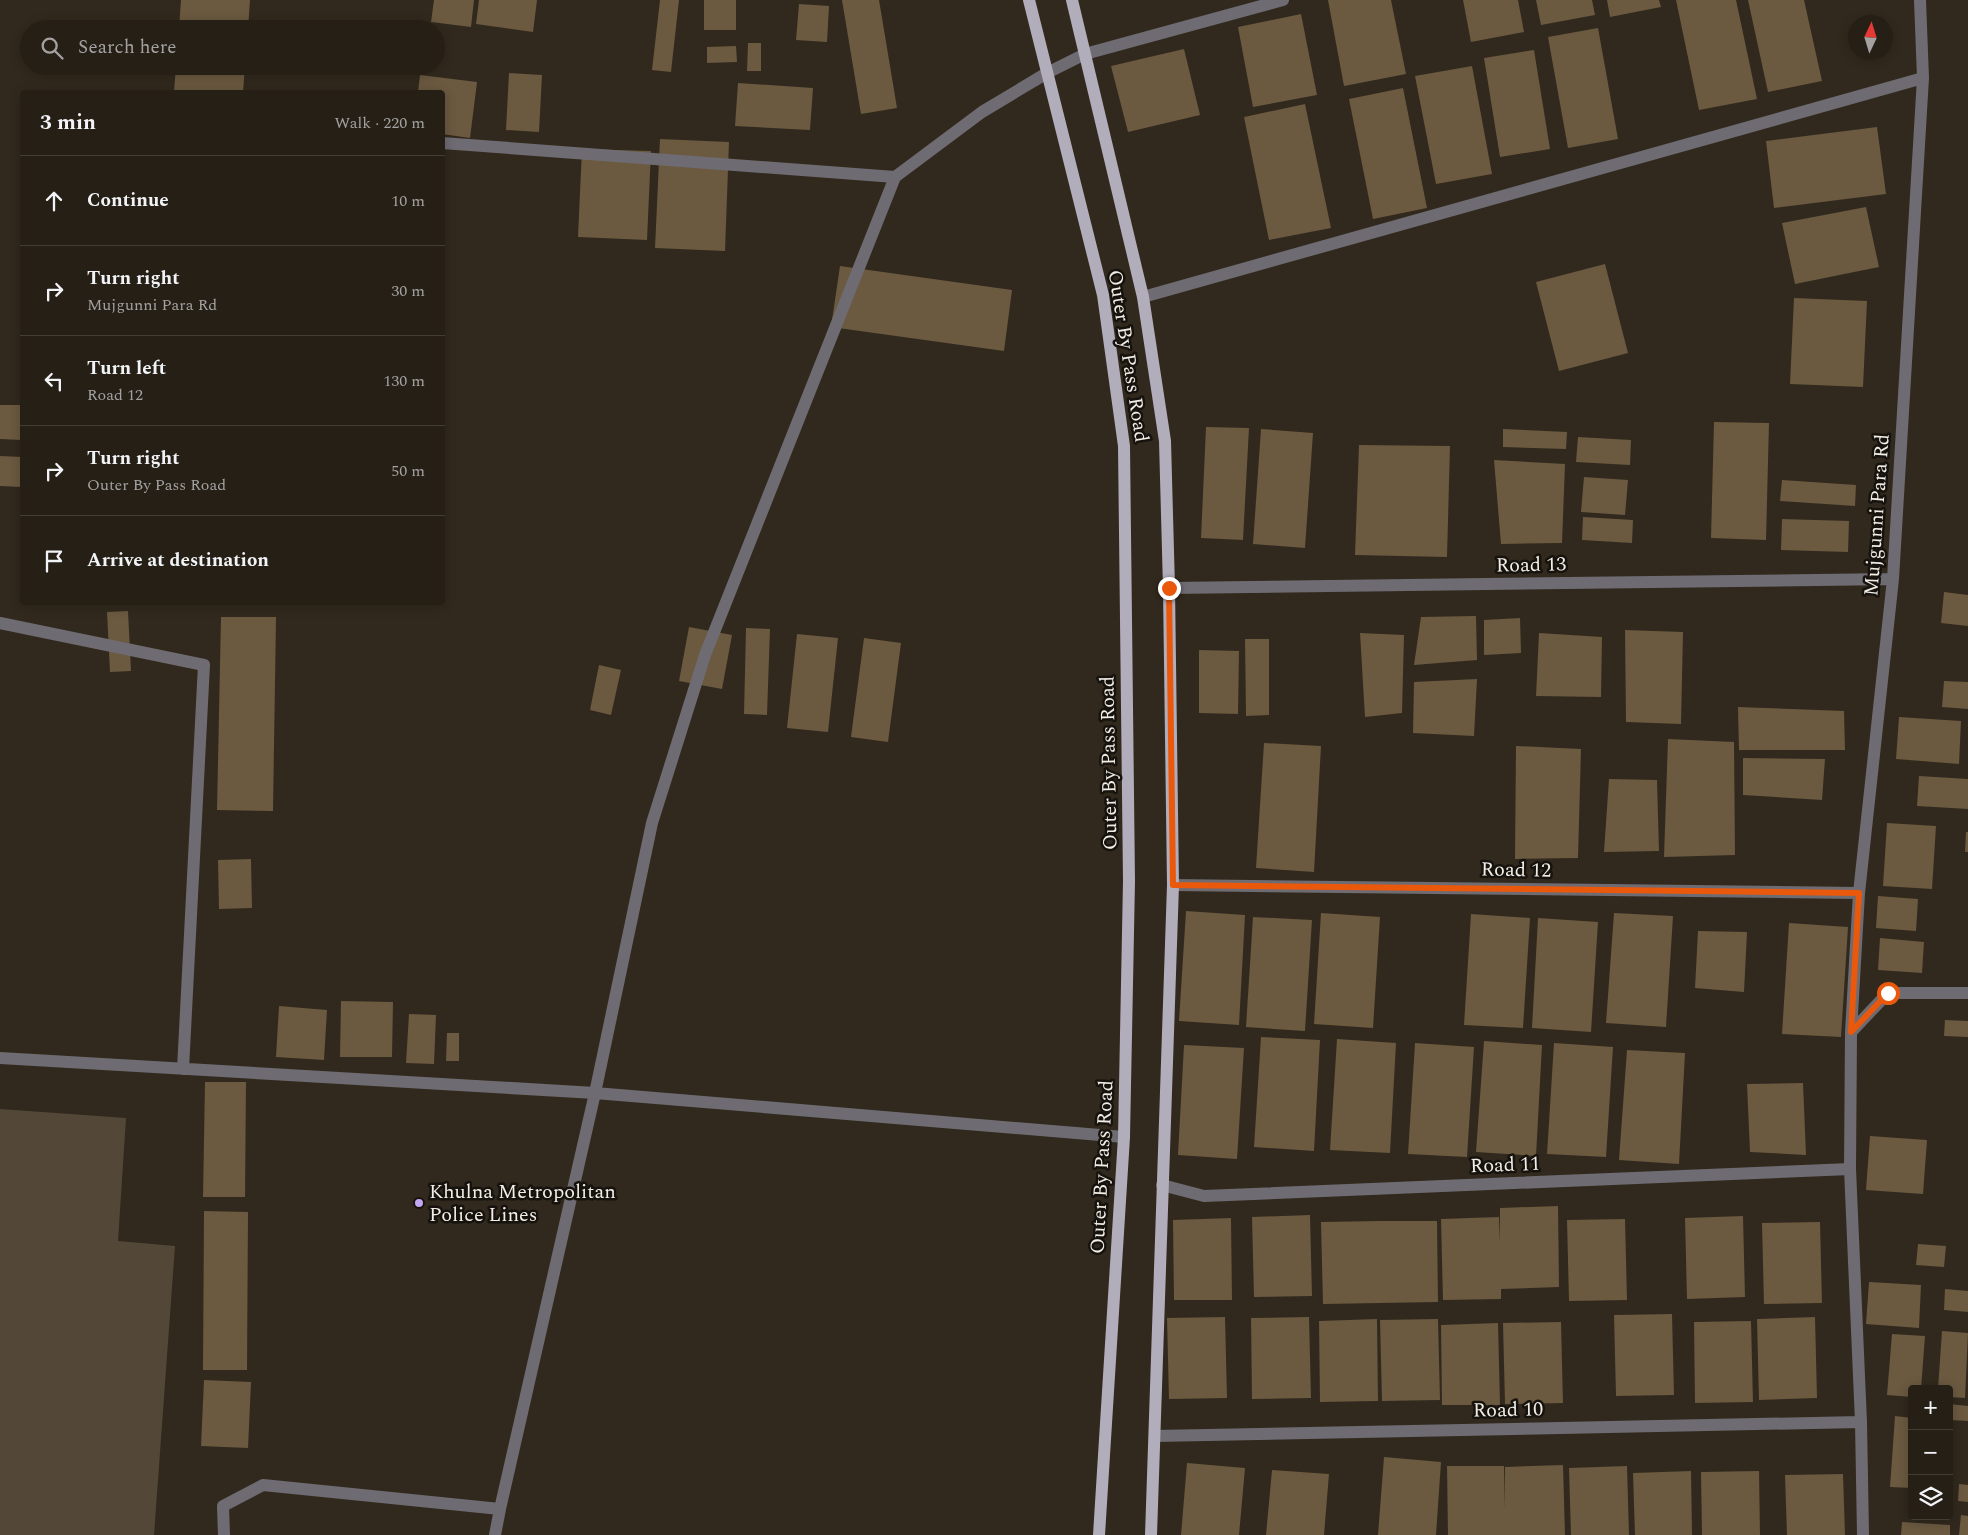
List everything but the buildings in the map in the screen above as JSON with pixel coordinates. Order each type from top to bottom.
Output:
[{"type":"main road","name":"Outer By Pass Road","points":[[1029,0],[1103,295],[1124,446],[1129,871],[1124,1137],[1099,1535]]},
{"type":"main road","name":"Outer By Pass Road","points":[[1072,0],[1143,297],[1165,441],[1173,885],[1151,1535]]},
{"type":"street","points":[[495,1535],[595,1093],[652,824],[705,655],[895,177],[982,112],[1047,73],[1085,54],[1283,0]]},
{"type":"street","name":"Mujgunni Para Rd","points":[[1863,1535],[1861,1422],[1850,1169],[1851,1032],[1859,893],[1893,578],[1923,78],[1920,0]]},
{"type":"street","points":[[1143,297],[1923,78]]},
{"type":"street","points":[[445,143],[895,177]]},
{"type":"street","name":"Road 13","points":[[1169,588],[1893,578]]},
{"type":"street","points":[[0,623],[204,664],[183,1069]]},
{"type":"street","name":"Road 12","points":[[1173,885],[1859,893]]},
{"type":"street","points":[[1851,1032],[1888,993],[1968,994]]},
{"type":"street","points":[[0,1058],[595,1093],[1124,1137]]},
{"type":"street","name":"Road 11","points":[[1162,1185],[1204,1196],[1850,1169]]},
{"type":"street","name":"Road 10","points":[[1155,1436],[1861,1422]]},
{"type":"street","points":[[224,1535],[223,1506],[263,1484],[500,1509]]},
{"type":"shaded area","points":[[0,1109],[126,1118],[118,1241],[175,1246],[154,1535],[0,1535]]},
{"type":"place","name":"Khulna Metropolitan Police Lines","points":[[419,1203]]},
{"type":"route","points":[[1169,588],[1173,885],[1859,893],[1851,1032],[1888,993]]}]
